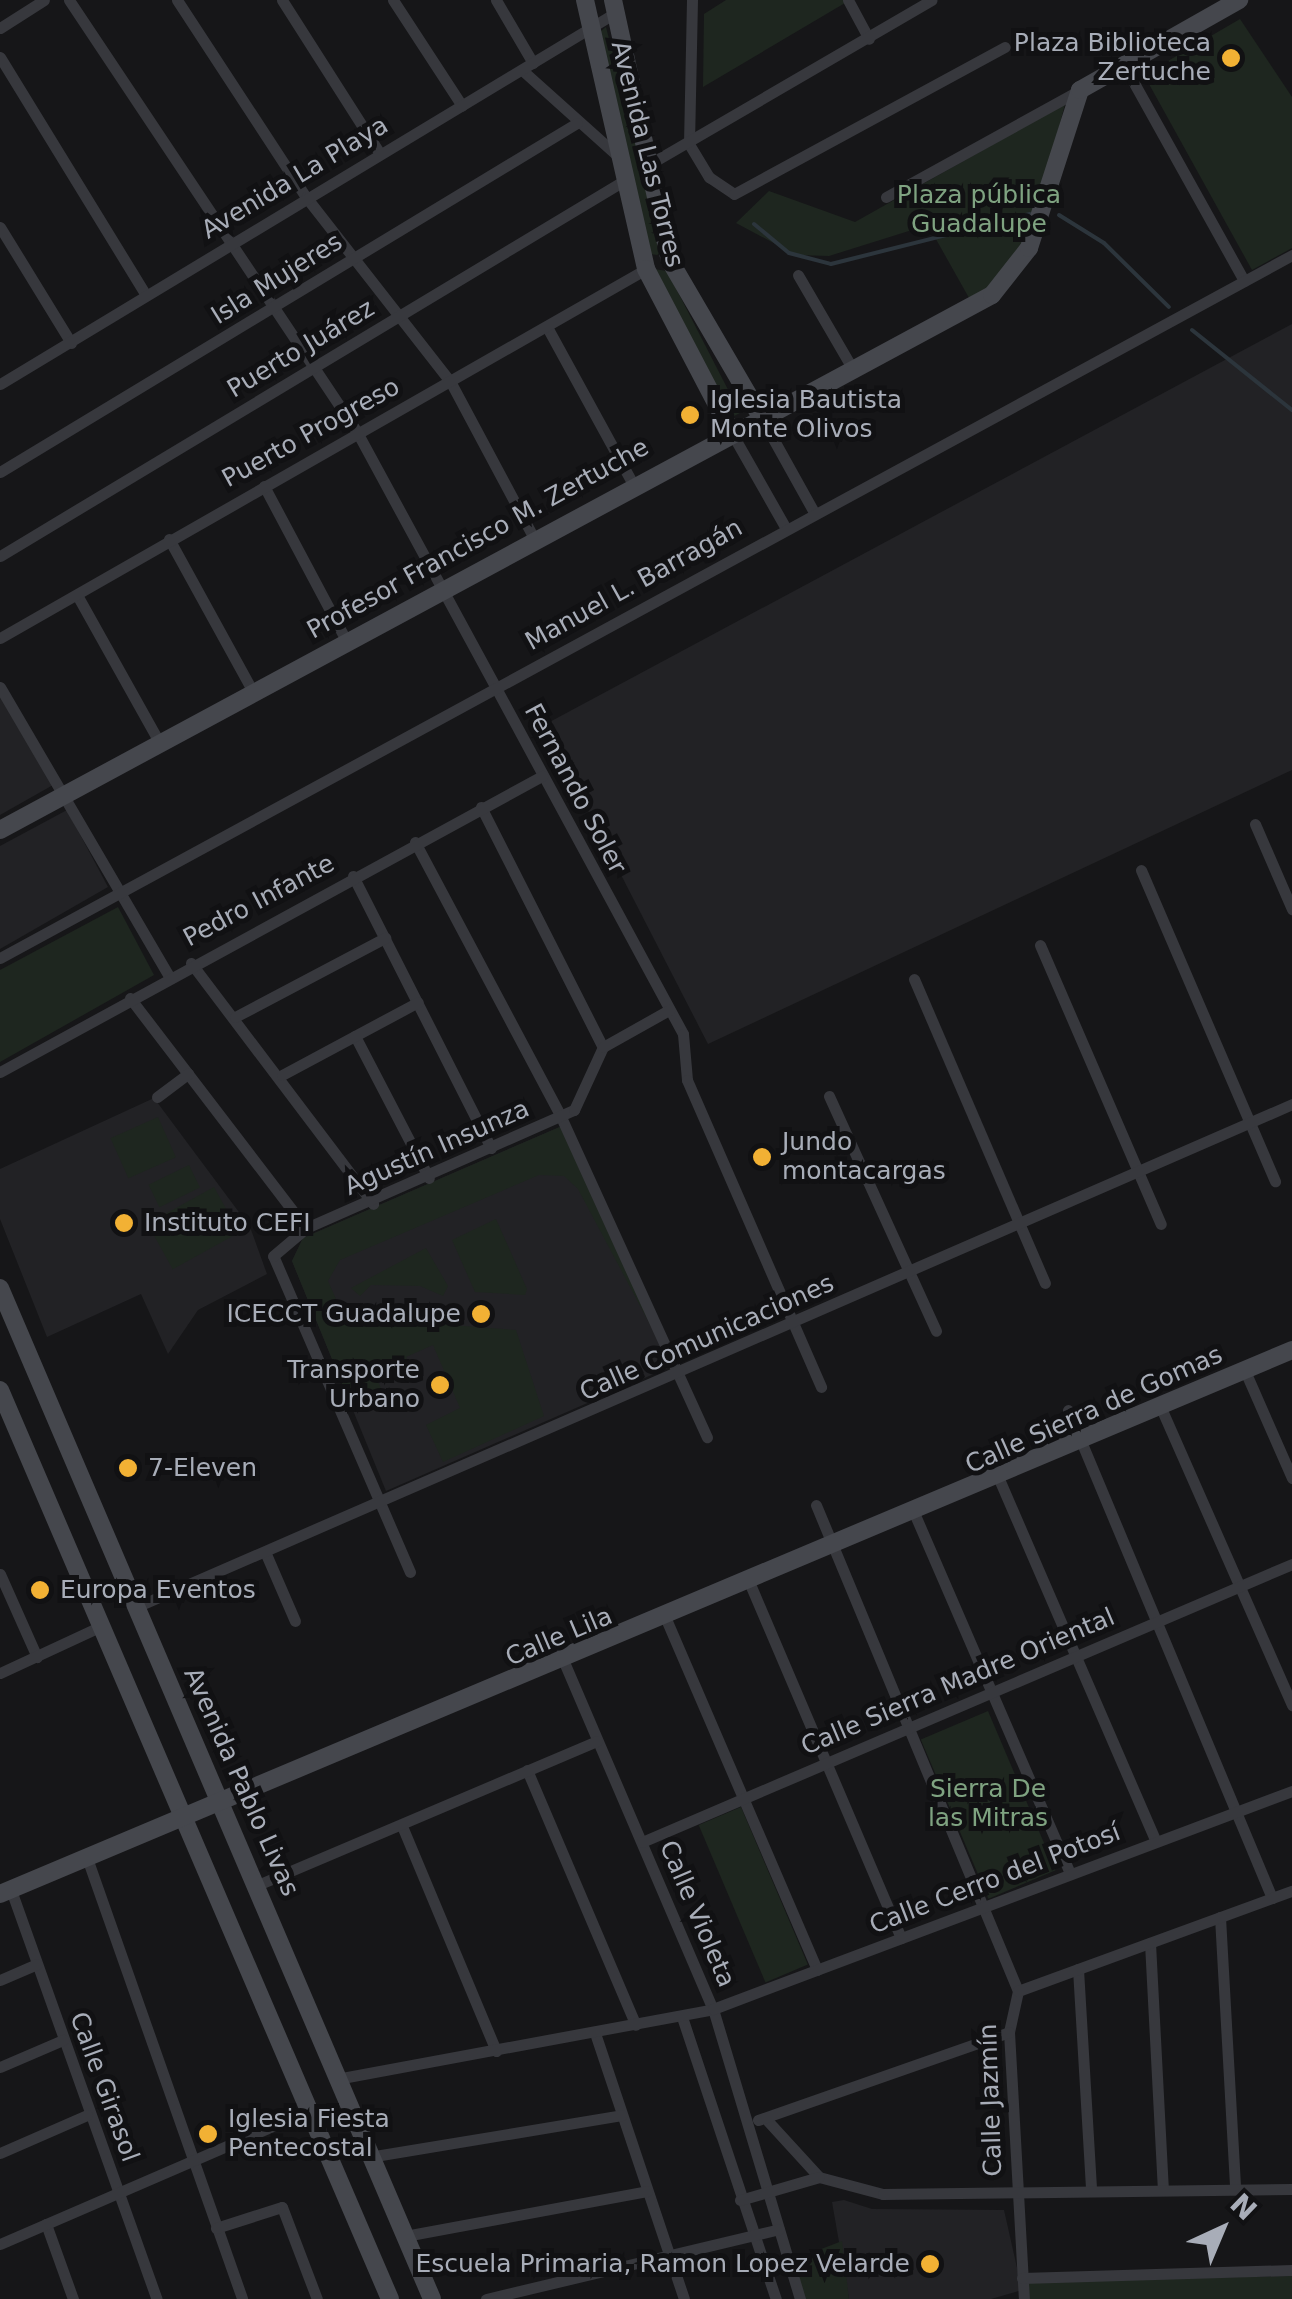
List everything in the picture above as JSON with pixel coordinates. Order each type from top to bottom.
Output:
[{"type":"street","points":[[0,28],[44,0]]},
{"type":"street","name":"Fernando Soler","points":[[68,0],[226,246],[357,432],[496,688],[685,1042],[687,1080],[796,1323],[821,1388]]},
{"type":"street","points":[[178,0],[306,197],[357,255],[450,381],[534,540]]},
{"type":"street","points":[[282,0],[380,152]]},
{"type":"street","points":[[392,0],[462,106]]},
{"type":"street","points":[[496,0],[528,66],[577,124],[618,157]]},
{"type":"street","name":"Avenida Las Torres","points":[[585,0],[646,269],[785,528]]},
{"type":"street","points":[[692,0],[688,144],[710,177],[734,194],[1005,46]]},
{"type":"street","points":[[848,0],[868,39]]},
{"type":"street","points":[[648,166],[932,0]]},
{"type":"street","points":[[886,198],[1240,0]]},
{"type":"street","name":"Avenida La Playa","points":[[0,384],[590,29],[614,6]]},
{"type":"street","name":"Avenida Las Torres","points":[[614,6],[670,261],[814,514]]},
{"type":"street","points":[[0,57],[146,295]]},
{"type":"street","points":[[1124,65],[1244,280]]},
{"type":"street","name":"Profesor Francisco M. Zertuche","points":[[0,830],[1008,281],[1030,248],[1080,90]]},
{"type":"street","name":"Isla Mujeres","points":[[0,472],[577,124]]},
{"type":"street","name":"Puerto Juárez","points":[[0,556],[625,180]]},
{"type":"street","points":[[0,227],[71,342]]},
{"type":"street","name":"Manuel L. Barragán","points":[[0,958],[1292,255]]},
{"type":"street","name":"Puerto Progreso","points":[[0,638],[646,269]]},
{"type":"street","points":[[798,275],[851,366]]},
{"type":"street","points":[[547,327],[633,484]]},
{"type":"street","points":[[264,486],[346,640]]},
{"type":"street","points":[[169,539],[252,690]]},
{"type":"street","points":[[78,594],[158,742]]},
{"type":"street","points":[[0,687],[170,976]]},
{"type":"street","name":"Pedro Infante","points":[[0,1072],[191,963],[542,776]]},
{"type":"street","points":[[481,806],[603,1048],[668,1010]]},
{"type":"street","points":[[1255,824],[1292,909]]},
{"type":"street","points":[[414,842],[561,1118],[682,1376],[706,1436]]},
{"type":"street","points":[[1142,870],[1275,1181]]},
{"type":"street","points":[[354,876],[491,1148]]},
{"type":"street","points":[[236,1016],[385,938]]},
{"type":"street","points":[[1040,945],[1160,1224]]},
{"type":"street","points":[[191,963],[282,1075],[373,1204]]},
{"type":"street","points":[[914,979],[1045,1282]]},
{"type":"street","points":[[130,998],[306,1228]]},
{"type":"street","points":[[282,1075],[418,1002]]},
{"type":"street","points":[[355,1036],[429,1178]]},
{"type":"street","name":"Agustín Insunza","points":[[379,1504],[273,1265],[278,1249],[306,1228],[373,1204],[561,1118],[590,1091],[603,1048]]},
{"type":"street","points":[[157,1097],[188,1074]]},
{"type":"street","points":[[829,1096],[936,1331]]},
{"type":"street","name":"Calle Comunicaciones","points":[[136,1607],[682,1376],[1292,1104]]},
{"type":"street","name":"Avenida Pablo Livas","points":[[0,1288],[260,1884],[432,2299]]},
{"type":"street","name":"Calle Sierra de Gomas","points":[[915,1516],[1292,1350]]},
{"type":"street","points":[[1245,1371],[1292,1478]]},
{"type":"street","points":[[0,1390],[97,1628],[390,2299]]},
{"type":"street","points":[[1161,1408],[1292,1705]]},
{"type":"street","points":[[1068,1410],[1240,1810],[1272,1898]]},
{"type":"street","points":[[999,1479],[1156,1842]]},
{"type":"street","points":[[379,1504],[410,1572]]},
{"type":"street","name":"Calle Jazmín","points":[[816,1505],[1018,1992],[1009,2032],[1024,2299]]},
{"type":"street","points":[[915,1516],[1070,1874]]},
{"type":"street","name":"Calle Lila","points":[[5,1892],[915,1516]]},
{"type":"street","points":[[266,1554],[295,1620]]},
{"type":"street","name":"Calle Sierra Madre Oriental","points":[[642,1842],[1292,1564]]},
{"type":"street","points":[[0,1574],[37,1656]]},
{"type":"street","points":[[750,1584],[901,1938]]},
{"type":"street","points":[[666,1619],[817,1970]]},
{"type":"street","points":[[0,1672],[97,1628]]},
{"type":"street","name":"Calle Violeta","points":[[564,1662],[713,2009],[751,2123],[800,2299]]},
{"type":"street","points":[[260,1884],[597,1741]]},
{"type":"street","points":[[527,1770],[636,2025]]},
{"type":"street","name":"Calle Cerro del Potosí","points":[[342,2078],[713,2009],[1292,1791]]},
{"type":"street","points":[[402,1826],[496,2051]]},
{"type":"street","points":[[87,1858],[242,2299]]},
{"type":"street","points":[[1018,1992],[1292,1891]]},
{"type":"street","name":"Calle Girasol","points":[[5,1892],[37,1964],[87,2115],[157,2299]]},
{"type":"street","points":[[1220,1917],[1236,2189]]},
{"type":"street","points":[[1150,1942],[1164,2189]]},
{"type":"street","points":[[0,1980],[37,1964]]},
{"type":"street","points":[[1078,1970],[1091,2190]]},
{"type":"street","points":[[682,2017],[776,2299]]},
{"type":"street","points":[[595,2032],[684,2299]]},
{"type":"street","points":[[751,2123],[1009,2032]]},
{"type":"street","points":[[0,2067],[63,2040]]},
{"type":"street","points":[[0,2244],[309,2110]]},
{"type":"street","points":[[0,2153],[87,2115]]},
{"type":"street","points":[[375,2156],[622,2115]]},
{"type":"street","points":[[765,2118],[819,2177]]},
{"type":"street","points":[[740,2200],[819,2177],[883,2194],[1292,2189]]},
{"type":"street","points":[[405,2236],[647,2191]]},
{"type":"street","points":[[216,2228],[282,2208],[317,2299]]},
{"type":"street","points":[[46,2224],[72,2299]]},
{"type":"street","points":[[486,2299],[671,2262],[779,2228]]},
{"type":"street","points":[[1022,2278],[1292,2270]]},
{"type":"shaded area","points":[[1292,324],[1292,770],[708,1044],[544,725]]},
{"type":"shaded area","points":[[0,691],[53,785],[0,815]]},
{"type":"shaded area","points":[[67,810],[108,887],[0,949],[0,846]]},
{"type":"shaded area","name":"Instituto CEFI","points":[[154,1098],[250,1227],[267,1274],[198,1310],[168,1354],[141,1294],[47,1337],[0,1219],[0,1169]]},
{"type":"shaded area","name":"ICECCT Guadalupe","points":[[562,1126],[672,1366],[386,1491],[292,1261],[303,1238]]},
{"type":"shaded area","name":"Escuela Primaria, Ramon Lopez Velarde","points":[[844,2200],[872,2209],[1004,2210],[1022,2290],[991,2299],[849,2299],[832,2202]]},
{"type":"green space","points":[[726,0],[845,3],[703,87],[704,14]]},
{"type":"green space","points":[[1240,19],[1292,97],[1292,248],[1252,270],[1144,75]]},
{"type":"green space","points":[[606,27],[663,251],[657,255],[650,254],[597,34]]},
{"type":"green space","name":"Plaza pública Guadalupe","points":[[1065,104],[1025,258],[973,305],[928,225],[829,256],[796,255],[736,223],[769,191],[855,222]]},
{"type":"green space","points":[[654,269],[667,271],[740,413],[732,417]]},
{"type":"green space","points":[[118,907],[154,975],[0,1062],[0,970]]},
{"type":"green space","points":[[158,1117],[176,1157],[128,1178],[110,1138]]},
{"type":"green space","points":[[562,1126],[672,1366],[578,1189],[564,1176],[539,1175],[340,1260],[328,1281],[344,1317],[516,1330],[544,1416],[443,1462],[426,1425],[460,1408],[433,1345],[406,1357],[412,1370],[396,1377],[389,1364],[374,1372],[383,1393],[352,1408],[292,1261],[303,1238]]},
{"type":"green space","points":[[189,1165],[200,1187],[160,1207],[149,1185]]},
{"type":"green space","points":[[214,1187],[239,1232],[173,1269],[148,1224]]},
{"type":"green space","points":[[496,1219],[527,1289],[525,1295],[475,1292],[452,1240]]},
{"type":"green space","points":[[426,1248],[448,1286],[443,1296],[420,1286],[371,1285],[360,1296],[351,1288]]},
{"type":"green space","name":"Sierra De las Mitras","points":[[988,1711],[1056,1870],[988,1899],[921,1740]]},
{"type":"green space","points":[[741,1807],[808,1964],[765,1982],[699,1825]]},
{"type":"green space","points":[[842,2241],[849,2299],[803,2299],[790,2261]]},
{"type":"green space","points":[[1292,2276],[1292,2299],[1029,2299],[1029,2281]]},
{"type":"waterway","points":[[754,224],[789,253],[831,264],[1030,214]]},
{"type":"waterway","points":[[1059,215],[1104,243],[1169,307]]},
{"type":"waterway","points":[[1192,330],[1292,410]]},
{"type":"place","name":"Plaza Biblioteca Zertuche","points":[[1231,58]]},
{"type":"place","name":"Iglesia Bautista Monte Olivos","points":[[690,415]]},
{"type":"place","name":"Jundo montacargas","points":[[762,1157]]},
{"type":"place","name":"Instituto CEFI","points":[[124,1223]]},
{"type":"place","name":"ICECCT Guadalupe","points":[[481,1314]]},
{"type":"place","name":"Transporte Urbano","points":[[440,1385]]},
{"type":"place","name":"7-Eleven","points":[[128,1468]]},
{"type":"place","name":"Europa Eventos","points":[[40,1590]]},
{"type":"place","name":"Iglesia Fiesta Pentecostal","points":[[208,2134]]},
{"type":"place","name":"Escuela Primaria, Ramon Lopez Velarde","points":[[930,2264]]}]
